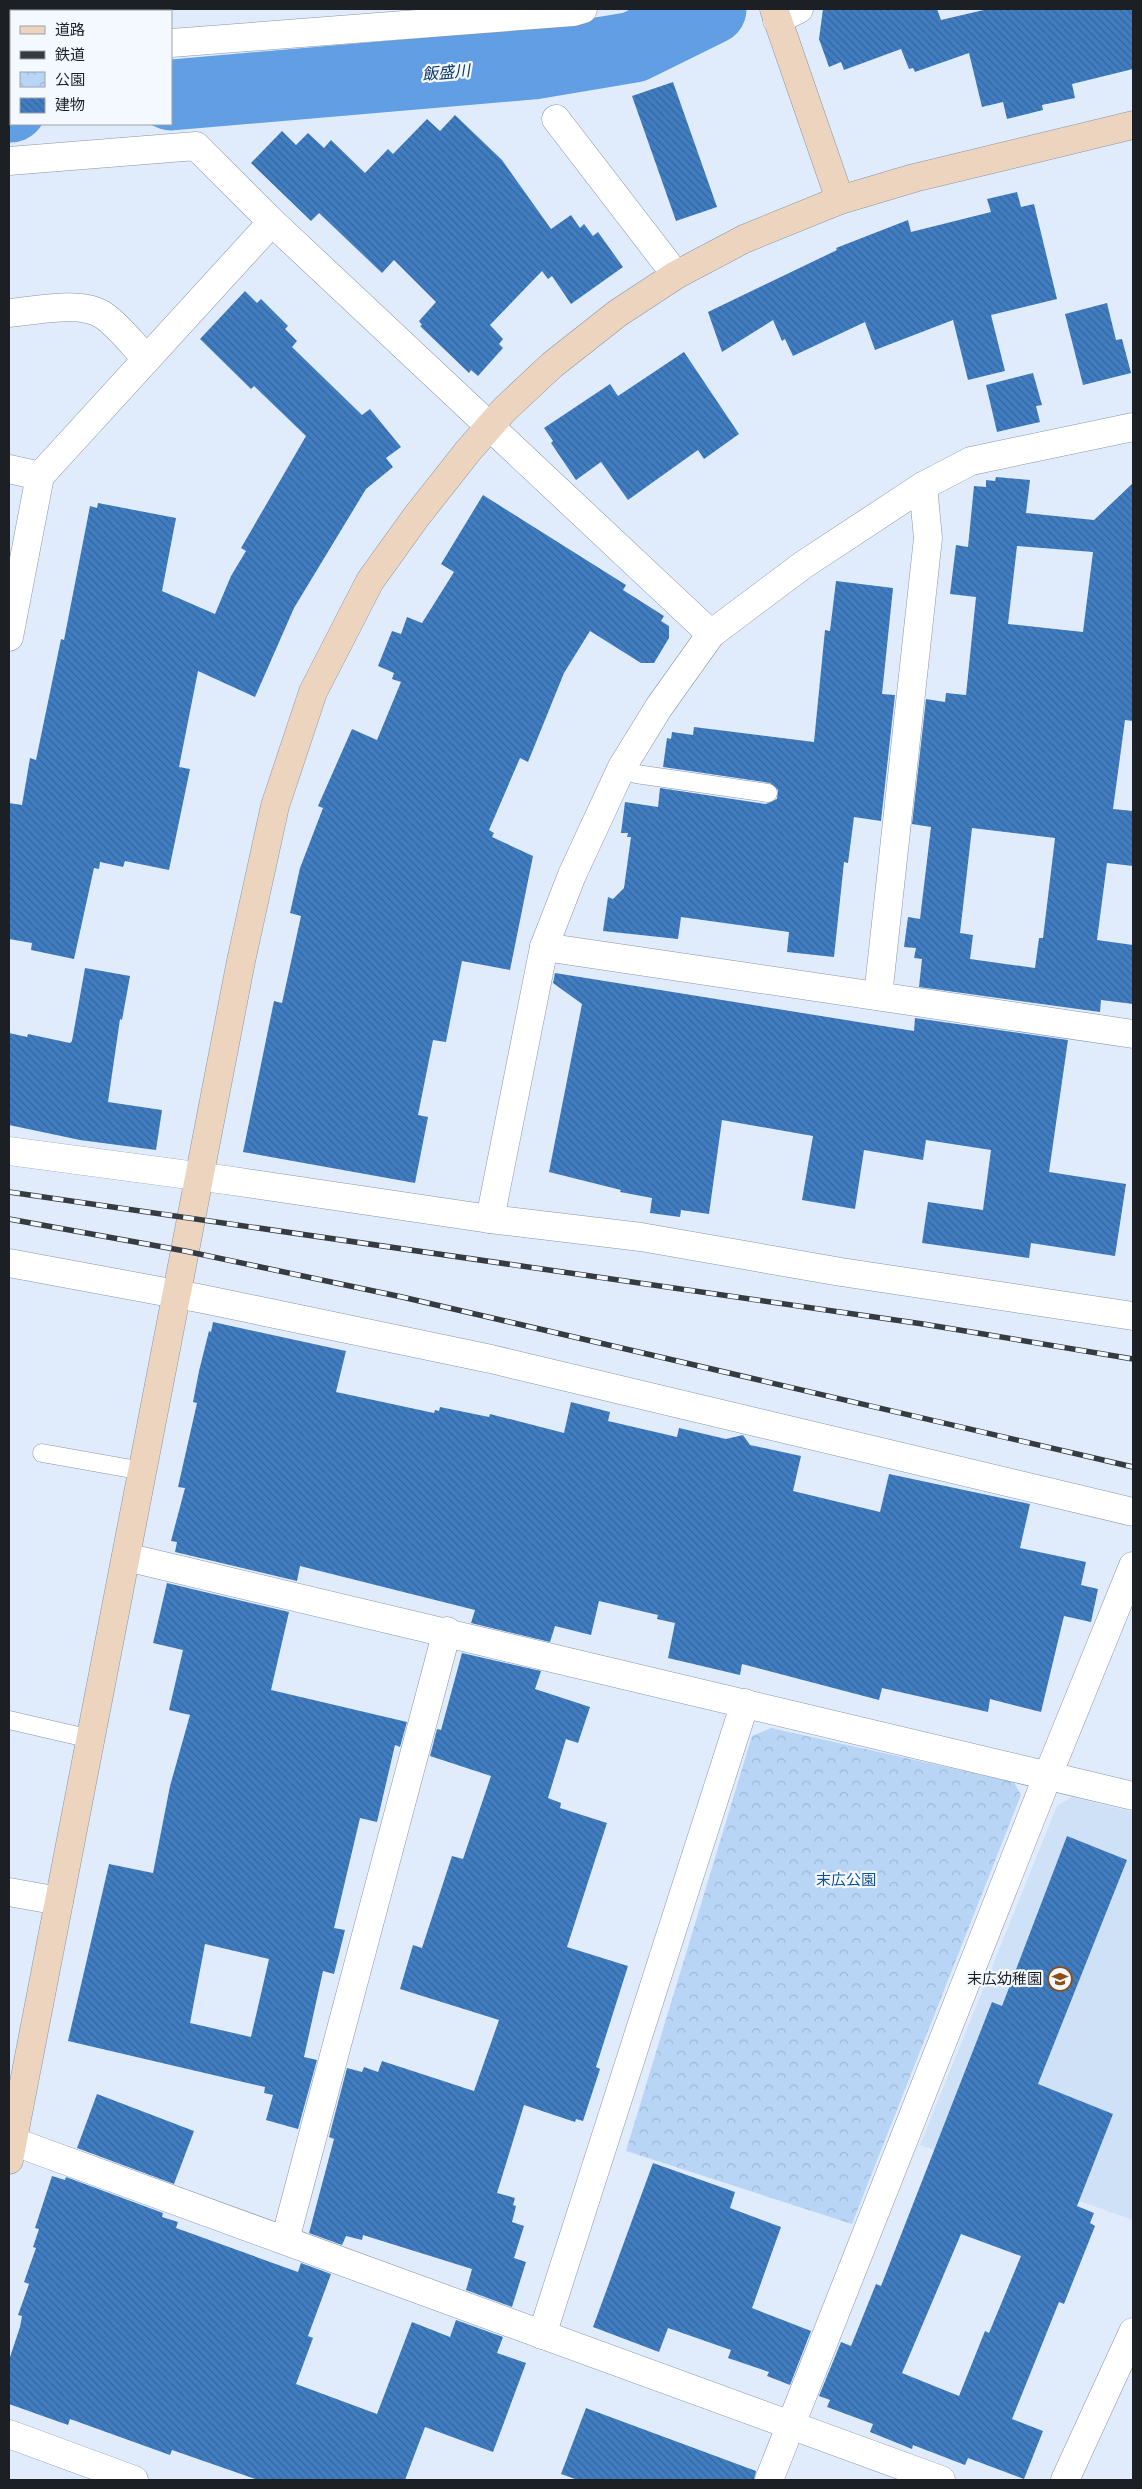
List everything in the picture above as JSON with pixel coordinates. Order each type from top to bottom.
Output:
[{"type":"street","points":[[172,43],[340,19],[573,12],[583,9]]},
{"type":"street","points":[[781,12],[840,200]]},
{"type":"street","points":[[556,119],[676,275]]},
{"type":"street","points":[[941,2480],[285,2240],[11,2151],[241,961],[275,806],[313,692],[370,582],[416,517],[490,426],[552,365],[618,313],[676,275],[744,239],[840,200],[914,178],[1133,125]]},
{"type":"street","points":[[9,162],[196,146],[272,222],[711,634]]},
{"type":"street","points":[[9,637],[40,476],[272,222]]},
{"type":"street","points":[[9,313],[82,307],[95,310],[105,316],[147,359]]},
{"type":"street","points":[[490,1219],[544,947],[572,875],[622,767],[659,707],[711,634],[803,565],[923,486],[971,461],[1133,427]]},
{"type":"street","points":[[9,469],[40,476]]},
{"type":"street","points":[[878,996],[928,538],[923,486]]},
{"type":"street","points":[[544,947],[1133,1034]]},
{"type":"street","points":[[9,1152],[200,1176],[490,1219],[641,1237],[841,1272],[1133,1316]]},
{"type":"street","points":[[9,1263],[491,1359],[1133,1512]]},
{"type":"street","points":[[126,1557],[446,1631],[1133,1796]]},
{"type":"street","points":[[769,2480],[1048,1775],[1133,1566]]},
{"type":"street","points":[[285,2240],[446,1631]]},
{"type":"street","points":[[542,2335],[745,1703]]},
{"type":"street","points":[[9,1892],[59,1901]]},
{"type":"street","points":[[1064,2480],[1133,2332]]},
{"type":"street","points":[[9,2434],[134,2480]]},
{"type":"lane","points":[[622,767],[636,774],[768,793]]},
{"type":"lane","points":[[42,1454],[143,1471]]},
{"type":"lane","points":[[9,1720],[91,1739]]},
{"type":"shaded area","name":"末広幼稚園","points":[[1072,1797],[1133,1812],[1133,2220],[920,2145],[1057,1806]]},
{"type":"green space","name":"末広公園","points":[[771,1728],[1014,1782],[1021,1795],[852,2224],[626,2151],[752,1736]]},
{"type":"building","points":[[823,9],[937,9],[941,20],[988,9],[1133,9],[1133,69],[1072,84],[1075,98],[1042,105],[1043,110],[1007,119],[1003,102],[982,107],[969,53],[915,72],[913,68],[909,69],[901,49],[844,70],[841,62],[829,67],[819,39]]},
{"type":"building","points":[[673,82],[717,207],[676,221],[632,96]]},
{"type":"building","points":[[455,115],[502,160],[551,229],[571,215],[580,228],[584,224],[593,236],[598,232],[623,267],[571,304],[552,276],[548,279],[542,271],[490,325],[503,339],[499,344],[503,348],[478,376],[471,370],[469,373],[420,326],[422,325],[419,321],[436,302],[394,260],[382,273],[319,213],[311,221],[251,163],[282,131],[296,145],[308,133],[324,148],[331,140],[365,173],[388,149],[393,154],[427,119],[440,131]]},
{"type":"building","points":[[1017,192],[1021,207],[1034,204],[1057,299],[991,315],[1005,371],[968,380],[953,320],[875,350],[865,322],[793,356],[785,339],[782,341],[773,320],[722,352],[708,312],[837,250],[836,248],[908,220],[911,232],[991,212],[987,199]]},
{"type":"building","points":[[245,291],[257,303],[261,299],[288,326],[285,329],[297,341],[292,347],[362,415],[370,409],[401,447],[386,458],[393,467],[366,489],[294,608],[255,697],[198,671],[179,767],[190,769],[169,870],[125,861],[123,867],[100,862],[99,869],[94,868],[74,959],[31,950],[32,943],[9,939],[9,803],[22,805],[30,758],[36,760],[61,639],[64,640],[90,506],[97,508],[98,503],[176,518],[162,591],[215,614],[231,576],[246,551],[241,548],[306,436],[254,386],[251,389],[200,339]]},
{"type":"building","points":[[1107,303],[1116,340],[1122,339],[1131,373],[1083,385],[1065,314]]},
{"type":"building","points":[[684,352],[739,434],[704,459],[698,450],[628,500],[601,462],[576,480],[551,443],[553,441],[544,428],[610,384],[618,396]]},
{"type":"building","points":[[1033,373],[1042,405],[1036,406],[1040,422],[997,432],[986,385]]},
{"type":"building","points":[[996,477],[1030,480],[1026,513],[1094,520],[1133,483],[1133,721],[1125,720],[1113,809],[1133,811],[1133,866],[1107,863],[1097,940],[1133,945],[1133,1004],[1101,1000],[1100,1012],[919,987],[922,959],[914,958],[916,948],[904,947],[908,917],[920,919],[931,827],[912,824],[926,699],[945,702],[946,693],[966,695],[976,597],[950,594],[956,545],[968,547],[974,486],[986,487],[986,480],[995,481]],"holes":[[[1017,546],[1093,552],[1083,632],[1008,624]],[[972,828],[1055,838],[1043,938],[1039,938],[1035,968],[970,959],[973,935],[960,933]]]},
{"type":"building","points":[[483,495],[626,585],[623,590],[664,616],[661,621],[669,626],[669,638],[654,663],[641,663],[590,631],[564,673],[528,762],[520,758],[489,830],[494,833],[492,837],[533,856],[510,970],[462,961],[446,1042],[433,1040],[418,1115],[428,1117],[415,1183],[243,1152],[274,1001],[282,1003],[301,916],[290,913],[300,868],[323,808],[318,806],[352,729],[377,740],[401,682],[392,679],[394,673],[378,666],[392,631],[401,634],[407,617],[422,623],[454,572],[441,564]]},
{"type":"building","points":[[836,581],[893,588],[882,694],[895,695],[881,821],[854,817],[848,863],[844,862],[834,957],[787,952],[789,932],[681,917],[678,939],[603,931],[608,897],[613,899],[624,888],[631,837],[627,837],[628,833],[621,833],[625,802],[658,807],[660,788],[766,804],[777,799],[778,790],[770,783],[663,767],[667,738],[671,739],[672,732],[693,735],[694,727],[814,742],[825,630],[830,631]]},
{"type":"building","points":[[85,968],[130,976],[122,1020],[120,1019],[108,1102],[162,1110],[156,1150],[80,1140],[9,1125],[9,1033],[27,1037],[28,1034],[70,1043],[72,1041]]},
{"type":"building","points":[[555,973],[914,1031],[915,1018],[1068,1040],[1049,1172],[1126,1184],[1115,1256],[1031,1243],[1029,1258],[922,1243],[928,1202],[983,1210],[991,1150],[926,1140],[923,1160],[864,1150],[855,1209],[802,1200],[813,1136],[722,1120],[709,1214],[681,1210],[680,1217],[650,1213],[652,1198],[620,1192],[621,1190],[549,1172],[582,1004],[553,983]]},
{"type":"building","points":[[213,1322],[346,1351],[336,1392],[434,1413],[435,1410],[439,1411],[440,1407],[489,1417],[490,1414],[564,1433],[571,1402],[610,1412],[608,1421],[677,1437],[679,1428],[726,1439],[743,1435],[750,1445],[801,1456],[793,1491],[880,1512],[889,1474],[1030,1504],[1020,1548],[1086,1562],[1081,1585],[1098,1589],[1091,1622],[1064,1616],[1041,1712],[990,1699],[988,1712],[882,1688],[879,1700],[742,1664],[740,1675],[668,1658],[675,1623],[657,1619],[658,1615],[599,1601],[591,1635],[555,1626],[550,1642],[471,1623],[475,1610],[300,1566],[297,1581],[175,1552],[177,1542],[171,1541],[185,1488],[178,1487],[197,1403],[193,1402],[199,1371]]},
{"type":"building","points":[[167,1583],[289,1612],[271,1690],[407,1722],[400,1747],[395,1745],[377,1822],[360,1818],[334,1928],[345,1930],[334,1974],[323,1971],[304,2057],[317,2060],[298,2129],[266,2120],[273,2095],[264,2093],[265,2087],[68,2041],[109,1864],[153,1873],[170,1786],[190,1715],[169,1710],[183,1650],[153,1643]],"holes":[[[205,1944],[269,1959],[251,2037],[190,2023]]]},
{"type":"building","points":[[462,1653],[541,1671],[535,1689],[590,1707],[578,1743],[566,1739],[548,1798],[561,1803],[560,1808],[607,1823],[567,1947],[628,1966],[596,2067],[600,2069],[583,2121],[576,2119],[575,2122],[524,2105],[497,2193],[515,2198],[513,2205],[516,2206],[512,2222],[524,2226],[514,2258],[526,2262],[512,2307],[466,2290],[472,2269],[363,2235],[362,2240],[346,2236],[342,2245],[309,2233],[334,2139],[329,2137],[347,2068],[362,2072],[364,2067],[378,2072],[382,2061],[474,2091],[499,2020],[400,1989],[413,1945],[422,1948],[452,1856],[463,1859],[491,1776],[430,1756],[437,1729],[441,1730]]},
{"type":"building","points":[[1067,1836],[1127,1860],[1038,2084],[1113,2114],[1077,2206],[1094,2213],[1090,2223],[1095,2226],[1064,2304],[1059,2302],[1012,2419],[1043,2431],[1024,2479],[968,2458],[965,2465],[913,2445],[912,2449],[870,2432],[873,2424],[827,2407],[830,2400],[819,2396],[841,2342],[851,2346],[876,2284],[881,2286],[992,2002],[1002,2006]],"holes":[[[961,2234],[1021,2256],[989,2333],[985,2331],[959,2396],[902,2373]]]},
{"type":"building","points":[[97,2094],[194,2131],[174,2184],[77,2148]]},
{"type":"building","points":[[653,2163],[735,2192],[730,2208],[781,2227],[752,2308],[811,2331],[790,2385],[767,2376],[769,2372],[728,2358],[731,2350],[668,2328],[659,2352],[593,2327]]},
{"type":"building","points":[[52,2176],[65,2180],[66,2177],[163,2213],[162,2217],[178,2222],[176,2228],[298,2272],[301,2263],[331,2274],[308,2336],[313,2338],[296,2384],[377,2414],[412,2322],[450,2337],[456,2320],[503,2337],[497,2353],[526,2363],[493,2452],[425,2427],[405,2480],[258,2480],[172,2450],[170,2455],[70,2419],[68,2425],[9,2404],[9,2360],[20,2327],[22,2316],[18,2315],[29,2284],[24,2282],[36,2248],[33,2247],[39,2229],[35,2228]]},
{"type":"building","points":[[586,2408],[756,2471],[754,2480],[578,2480],[561,2474]]},
{"type":"waterway","name":"飯盛川","points":[[172,95],[533,64],[634,47],[711,9]]},
{"type":"railway","points":[[9,1192],[923,1324],[1133,1359]]},
{"type":"railway","points":[[9,1219],[185,1251],[402,1297],[1133,1467]]},
{"type":"place","name":"末広幼稚園","points":[[1060,1979]]}]
